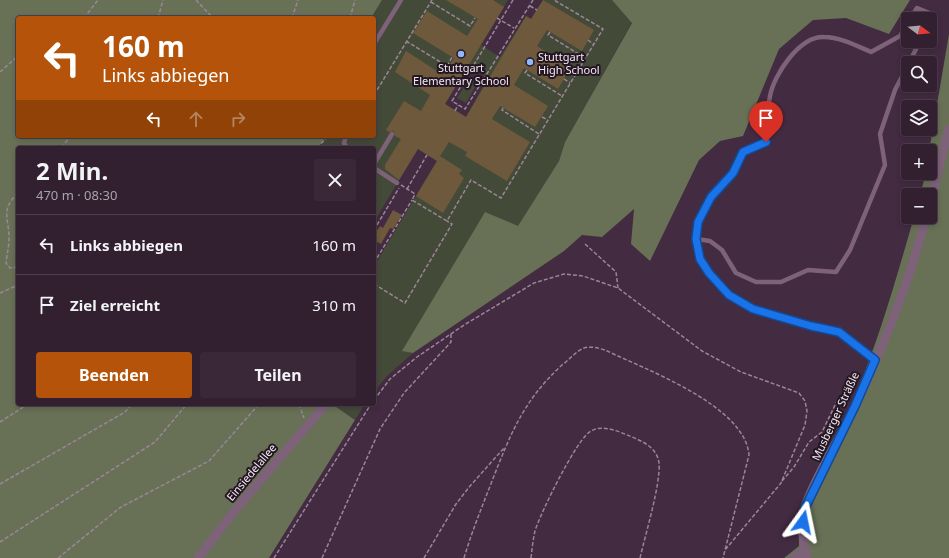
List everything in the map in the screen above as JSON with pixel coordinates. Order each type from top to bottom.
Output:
[{"type":"street","points":[[934,188],[949,129]]},
{"type":"street","name":"Musberger Sträßle","points":[[806,555],[802,535],[805,508],[855,406],[875,360],[888,328],[924,224]]},
{"type":"street","name":"Einsiedelallee","points":[[198,558],[236,509],[324,406]]},
{"type":"street","points":[[794,558],[806,555]]},
{"type":"lane","points":[[376,41],[401,0]]},
{"type":"lane","points":[[914,12],[917,8],[927,12]]},
{"type":"lane","points":[[875,360],[839,332],[811,326],[753,309],[729,295],[700,259],[696,239],[698,222],[711,197],[733,173],[743,152],[766,142],[770,95],[788,58],[804,43],[824,36],[849,42],[871,52],[901,34]]},
{"type":"lane","points":[[696,239],[710,241],[722,250],[736,273],[756,282],[781,282],[808,270],[836,272],[850,250],[885,165],[880,134],[895,90],[901,78]]},
{"type":"lane","points":[[376,161],[392,134]]},
{"type":"lane","points":[[376,169],[399,184]]},
{"type":"path","points":[[86,16],[98,0]]},
{"type":"path","points":[[159,16],[163,0]]},
{"type":"path","points":[[196,0],[211,16]]},
{"type":"path","points":[[293,16],[298,0]]},
{"type":"path","points":[[351,16],[355,0]]},
{"type":"path","points":[[513,0],[452,100],[465,109],[514,28],[533,0]]},
{"type":"path","points":[[447,221],[471,180],[501,198],[603,29],[554,0]]},
{"type":"path","points":[[376,92],[431,1],[470,26],[475,18]]},
{"type":"path","points":[[529,6],[537,10]]},
{"type":"path","points":[[497,18],[514,28]]},
{"type":"path","points":[[550,32],[548,35],[585,58]]},
{"type":"path","points":[[588,40],[593,44]]},
{"type":"path","points":[[406,41],[447,66],[452,57]]},
{"type":"path","points":[[0,72],[16,58]]},
{"type":"path","points":[[527,70],[525,73],[562,96]]},
{"type":"path","points":[[564,79],[570,83]]},
{"type":"path","points":[[455,110],[458,105]]},
{"type":"path","points":[[503,108],[502,110],[539,134]]},
{"type":"path","points":[[542,117],[548,120]]},
{"type":"path","points":[[319,146],[326,138]]},
{"type":"path","points":[[407,189],[427,155]]},
{"type":"path","points":[[376,226],[399,184],[415,194],[376,260]]},
{"type":"path","points":[[16,195],[8,205],[4,217],[9,229],[6,263],[10,268],[16,268]]},
{"type":"path","points":[[376,285],[405,303],[452,224],[412,200]]},
{"type":"path","points":[[585,244],[616,272],[618,288]]},
{"type":"path","points":[[376,398],[390,380],[417,357],[451,334],[534,283],[564,274],[583,276],[618,288],[640,303],[681,336],[724,364],[741,372],[798,393],[805,401],[807,411],[805,425],[780,483]]},
{"type":"path","points":[[0,293],[16,286]]},
{"type":"path","points":[[322,558],[380,429],[404,393],[451,342],[451,334]]},
{"type":"path","points":[[464,558],[481,506],[522,412],[557,370],[583,348],[594,347],[605,350],[703,398],[739,429],[748,446],[749,454],[723,558]]},
{"type":"path","points":[[725,550],[794,467],[809,442],[822,432],[838,398]]},
{"type":"path","points":[[0,422],[25,406]]},
{"type":"path","points":[[0,484],[125,412],[130,406]]},
{"type":"path","points":[[0,542],[155,442],[185,406]]},
{"type":"path","points":[[58,558],[121,507],[209,461],[257,406]]},
{"type":"path","points":[[299,406],[301,413],[308,424]]},
{"type":"path","points":[[274,558],[370,406]]},
{"type":"path","points":[[531,558],[535,530],[548,501],[568,464],[583,437],[591,430],[602,428],[622,433],[647,444],[654,450],[659,461],[657,483],[640,558]]},
{"type":"path","points":[[424,558],[456,504],[506,446]]},
{"type":"green space","points":[[0,0],[382,0],[372,16],[16,16],[16,138],[325,138],[319,146],[16,146],[16,406],[335,406],[355,420],[269,558],[0,558]]},
{"type":"green space","points":[[382,0],[508,0],[481,45],[500,57],[526,16],[531,19],[543,0],[612,0],[632,22],[565,142],[559,161],[518,227],[485,212],[403,351],[413,353],[387,376],[376,390],[376,263],[437,161],[418,149],[376,219],[376,146],[319,146],[325,138],[376,138],[376,16],[372,16]],"holes":[[[468,65],[488,77],[466,117],[445,104]]]},
{"type":"green space","points":[[612,0],[910,0],[903,12],[901,12],[901,15],[889,34],[846,18],[813,20],[779,49],[743,136],[720,141],[699,160],[650,261],[631,244],[634,209],[602,237],[582,235],[564,251],[413,353],[402,351],[485,212],[518,226],[559,161],[565,142],[632,23]]},
{"type":"green space","points":[[949,34],[949,558],[784,558],[799,546],[800,526],[804,506],[819,468],[848,412],[865,372],[888,306],[912,224],[937,224],[937,188],[922,188],[924,180],[937,180],[937,144],[930,144],[932,136],[937,136],[937,104]]},
{"type":"green space","points":[[470,77],[478,82],[466,103],[457,98]]},
{"type":"green space","points":[[335,406],[364,406],[355,420]]},
{"type":"building","points":[[446,0],[493,0],[504,7],[445,104],[466,117],[526,16],[531,19],[543,0],[594,30],[582,51],[547,30],[537,46],[571,67],[558,89],[524,68],[514,85],[548,106],[535,127],[500,106],[492,119],[530,142],[507,181],[465,156],[467,152],[449,142],[437,161],[418,149],[399,180],[385,169],[385,165],[401,139],[395,136],[394,131],[389,132],[386,130],[404,101],[421,111],[430,95],[395,72],[406,51],[443,75],[454,58],[413,33],[427,11],[467,36],[478,19]]},
{"type":"building","points":[[440,156],[462,170],[459,174],[464,178],[443,213],[416,196]]},
{"type":"building","points":[[393,210],[402,215],[393,229],[390,228],[381,244],[376,241],[376,232],[380,226],[383,228]]},
{"type":"place","name":"Stuttgart Elementary School","points":[[461,54]]},
{"type":"place","name":"Stuttgart High School","points":[[530,62]]},
{"type":"route","points":[[766,142],[743,152],[733,173],[711,197],[698,222],[696,239],[700,259],[709,273],[729,295],[753,309],[811,326],[839,332],[869,357],[875,360],[855,406],[805,508],[803,522]]}]
